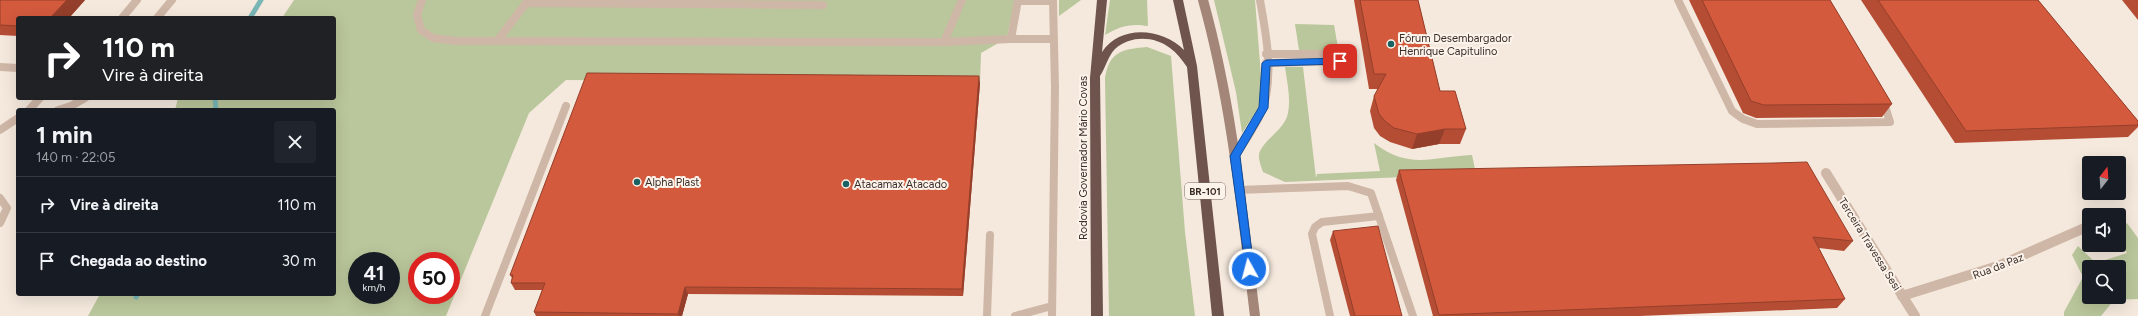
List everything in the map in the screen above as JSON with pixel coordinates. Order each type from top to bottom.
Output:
[{"type":"highway","name":"Rodovia Governador Mário Covas","points":[[1097,316],[1095,78],[1102,0]]},
{"type":"highway","name":"BR-101","points":[[1178,0],[1184,17],[1192,67],[1218,316]]},
{"type":"highway","points":[[1095,78],[1111,47],[1119,41],[1135,35],[1154,37],[1167,42],[1178,50],[1192,67]]},
{"type":"main road","points":[[1203,0],[1222,76],[1235,156],[1255,316]]},
{"type":"street","name":"Terceira Travessa Sesi","points":[[1826,173],[1915,316]]},
{"type":"street","name":"Rua da Paz","points":[[1902,296],[1986,272],[2048,246],[2082,229]]},
{"type":"lane","points":[[124,16],[137,0]]},
{"type":"lane","points":[[159,16],[172,0]]},
{"type":"lane","points":[[422,0],[417,15],[418,23],[425,34],[441,40],[456,41],[944,42],[1053,39]]},
{"type":"lane","points":[[944,42],[962,0]]},
{"type":"lane","points":[[1235,156],[1263,108],[1266,54],[1260,0]]},
{"type":"lane","points":[[1678,0],[1732,111],[1737,117],[1745,121],[1757,124],[1890,122],[1880,94]]},
{"type":"lane","points":[[1011,39],[1018,1],[1053,1],[1055,88],[1052,316]]},
{"type":"lane","points":[[498,40],[526,2],[823,4]]},
{"type":"lane","points":[[1266,54],[1298,54],[1339,58],[1300,62],[1266,63]]},
{"type":"lane","points":[[1298,54],[1300,62]]},
{"type":"lane","points":[[0,67],[16,68]]},
{"type":"lane","points":[[31,108],[38,100]]},
{"type":"lane","points":[[64,108],[82,100]]},
{"type":"lane","points":[[484,316],[566,106]]},
{"type":"lane","points":[[0,130],[16,120]]},
{"type":"lane","points":[[10,124],[16,122]]},
{"type":"lane","points":[[1239,190],[1356,187],[1371,193],[1413,316]]},
{"type":"lane","points":[[0,198],[7,208],[0,223]]},
{"type":"lane","points":[[1330,316],[1312,234],[1315,227],[1322,222],[1379,216]]},
{"type":"lane","points":[[986,316],[990,235]]},
{"type":"lane","points":[[1014,316],[1052,306]]},
{"type":"green space","points":[[294,0],[1015,0],[1007,38],[981,53],[980,83],[566,80],[529,113],[460,282],[460,252],[408,252],[408,304],[451,304],[446,316],[88,316],[99,296],[336,296],[336,108],[176,108],[178,100],[336,100],[336,16],[283,16]]},
{"type":"green space","points":[[1059,0],[1081,0],[1059,16]]},
{"type":"green space","points":[[1110,0],[1147,0],[1148,26],[1125,26],[1105,35]]},
{"type":"green space","points":[[1214,0],[1255,0],[1263,101],[1242,133],[1236,92]]},
{"type":"green space","points":[[1295,24],[1334,25],[1339,53],[1299,50]]},
{"type":"green space","points":[[1147,47],[1171,56],[1185,232],[1195,316],[1109,316],[1105,78],[1107,69],[1113,57],[1130,49]]},
{"type":"green space","points":[[1285,67],[1303,67],[1316,178],[1317,174],[1380,171],[1374,143],[1398,157],[1410,159],[1421,160],[1472,155],[1476,174],[1285,182],[1263,172],[1260,164],[1259,153],[1266,142],[1283,124],[1288,113],[1289,96]]},
{"type":"green space","points":[[2127,223],[2138,238],[2138,299],[2126,300],[2126,260],[2105,260],[2127,253]]},
{"type":"green space","points":[[2078,246],[2082,250],[2082,252],[2084,252],[2093,260],[2082,260],[2082,275],[2072,255]]},
{"type":"green space","points":[[2082,279],[2082,304],[2111,304],[2101,316],[2064,316],[2064,312]]},
{"type":"building","points":[[0,0],[67,0],[52,16],[16,16],[16,26],[0,25]]},
{"type":"building","name":"Fórum Desembargador Henrique Capitulino","points":[[1360,0],[1418,0],[1440,91],[1455,91],[1466,129],[1445,129],[1417,134],[1394,128],[1379,114],[1374,96],[1386,74],[1374,74]]},
{"type":"building","points":[[1702,0],[1830,0],[1892,104],[1764,105],[1751,101]]},
{"type":"building","points":[[1878,0],[2038,0],[2138,121],[2138,125],[1966,131]]},
{"type":"building","points":[[587,73],[979,76],[962,289],[685,287],[678,314],[534,312],[545,283],[511,283],[513,275],[510,275]]},
{"type":"building","points":[[1807,162],[1853,241],[1813,237],[1845,299],[1439,315],[1399,170],[1774,163]]},
{"type":"building","points":[[1378,226],[1402,316],[1355,316],[1333,231]]},
{"type":"waterway","points":[[251,16],[261,0]]},
{"type":"waterway","points":[[215,100],[216,108]]},
{"type":"place","name":"Fórum Desembargador Henrique Capitulino","points":[[1391,44]]},
{"type":"place","name":"Alpha Plast","points":[[637,182]]},
{"type":"place","name":"Atacamax Atacado","points":[[846,184]]},
{"type":"route","points":[[1249,269],[1235,156],[1263,108],[1266,88],[1266,63],[1340,61]]}]
